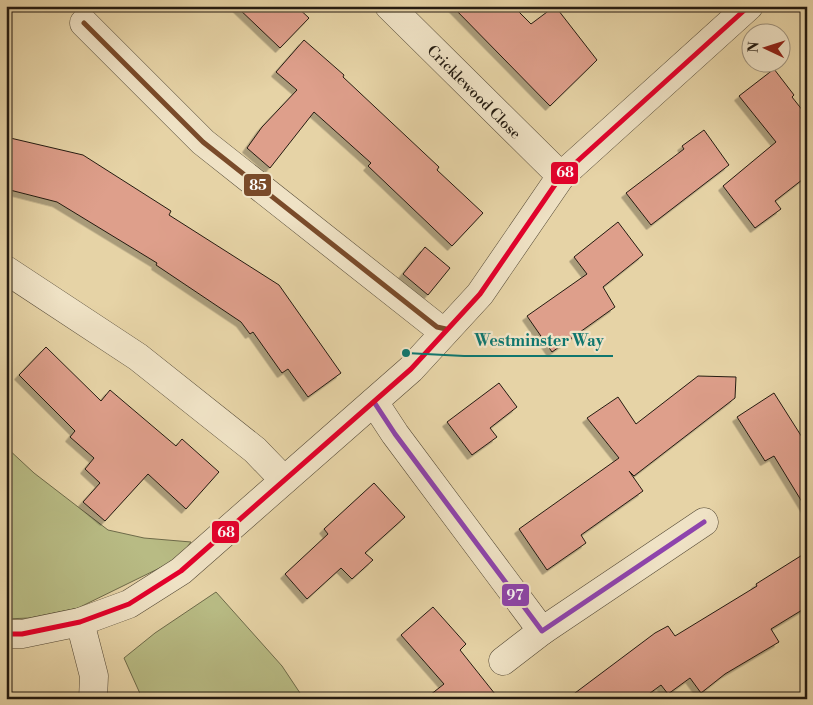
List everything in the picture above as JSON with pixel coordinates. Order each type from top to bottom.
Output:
[{"type":"street","name":"Cricklewood Close","points":[[389,6],[561,176]]},
{"type":"street","points":[[6,634],[22,634],[80,622],[128,604],[181,571],[411,369],[446,328],[480,294],[561,176],[750,6]]},
{"type":"street","points":[[84,23],[203,142],[437,327],[446,328]]},
{"type":"street","points":[[6,270],[138,358],[255,450],[284,480]]},
{"type":"street","points":[[374,402],[395,434],[542,631]]},
{"type":"street","points":[[503,660],[542,631],[704,522]]},
{"type":"street","points":[[80,622],[94,676],[93,699]]},
{"type":"green space","points":[[6,447],[34,473],[108,530],[144,538],[191,542],[178,559],[78,608],[29,618],[6,619]]},
{"type":"green space","points":[[216,592],[282,666],[304,699],[142,698],[124,658],[155,633]]},
{"type":"building","points":[[236,6],[296,6],[309,18],[280,48]]},
{"type":"building","points":[[452,6],[513,6],[531,24],[555,6],[597,60],[550,106]]},
{"type":"building","points":[[304,40],[344,75],[343,77],[439,167],[437,170],[483,213],[452,246],[368,166],[371,163],[314,112],[270,168],[247,148],[262,127],[297,90],[276,72]]},
{"type":"building","points":[[770,72],[776,72],[807,116],[807,176],[775,201],[781,209],[755,228],[723,186],[776,142],[739,96]]},
{"type":"building","points":[[704,130],[729,165],[651,225],[626,193],[684,149],[682,146]]},
{"type":"building","points":[[6,137],[83,155],[171,211],[169,215],[279,285],[341,373],[308,397],[288,369],[282,373],[253,332],[250,334],[241,322],[156,265],[157,263],[57,202],[6,189]]},
{"type":"building","points":[[618,222],[643,255],[603,287],[615,307],[552,352],[527,316],[587,274],[574,257]]},
{"type":"building","points":[[425,247],[450,268],[428,295],[403,274]]},
{"type":"building","points":[[46,347],[101,401],[110,390],[176,446],[182,439],[219,472],[186,509],[148,474],[105,521],[83,502],[100,483],[85,469],[94,458],[70,437],[75,431],[19,375]]},
{"type":"building","points":[[698,376],[736,377],[735,398],[634,476],[629,471],[643,491],[581,535],[586,543],[547,570],[519,529],[619,458],[587,418],[618,397],[636,424]]},
{"type":"building","points":[[499,383],[517,407],[490,428],[497,437],[472,455],[447,422]]},
{"type":"building","points":[[774,393],[807,445],[807,510],[774,456],[765,461],[737,417]]},
{"type":"building","points":[[374,483],[405,517],[365,553],[373,560],[352,579],[341,568],[307,599],[285,574],[328,534],[324,529]]},
{"type":"building","points":[[807,552],[807,607],[771,629],[779,642],[725,674],[701,693],[690,678],[668,694],[661,685],[642,699],[567,699],[655,633],[668,626],[675,636],[757,586],[756,584]]},
{"type":"building","points":[[433,607],[466,644],[460,650],[499,699],[425,699],[444,684],[401,635]]},
{"type":"transit line","name":"68","points":[[6,634],[22,634],[80,622],[129,604],[181,571],[411,369],[480,294],[561,176],[749,6]]},
{"type":"transit line","name":"85","points":[[84,23],[203,142],[437,327],[446,329]]},
{"type":"transit line","name":"97","points":[[374,402],[395,434],[542,631],[704,522]]},
{"type":"place","name":"Westminster Way","points":[[406,353]]}]
